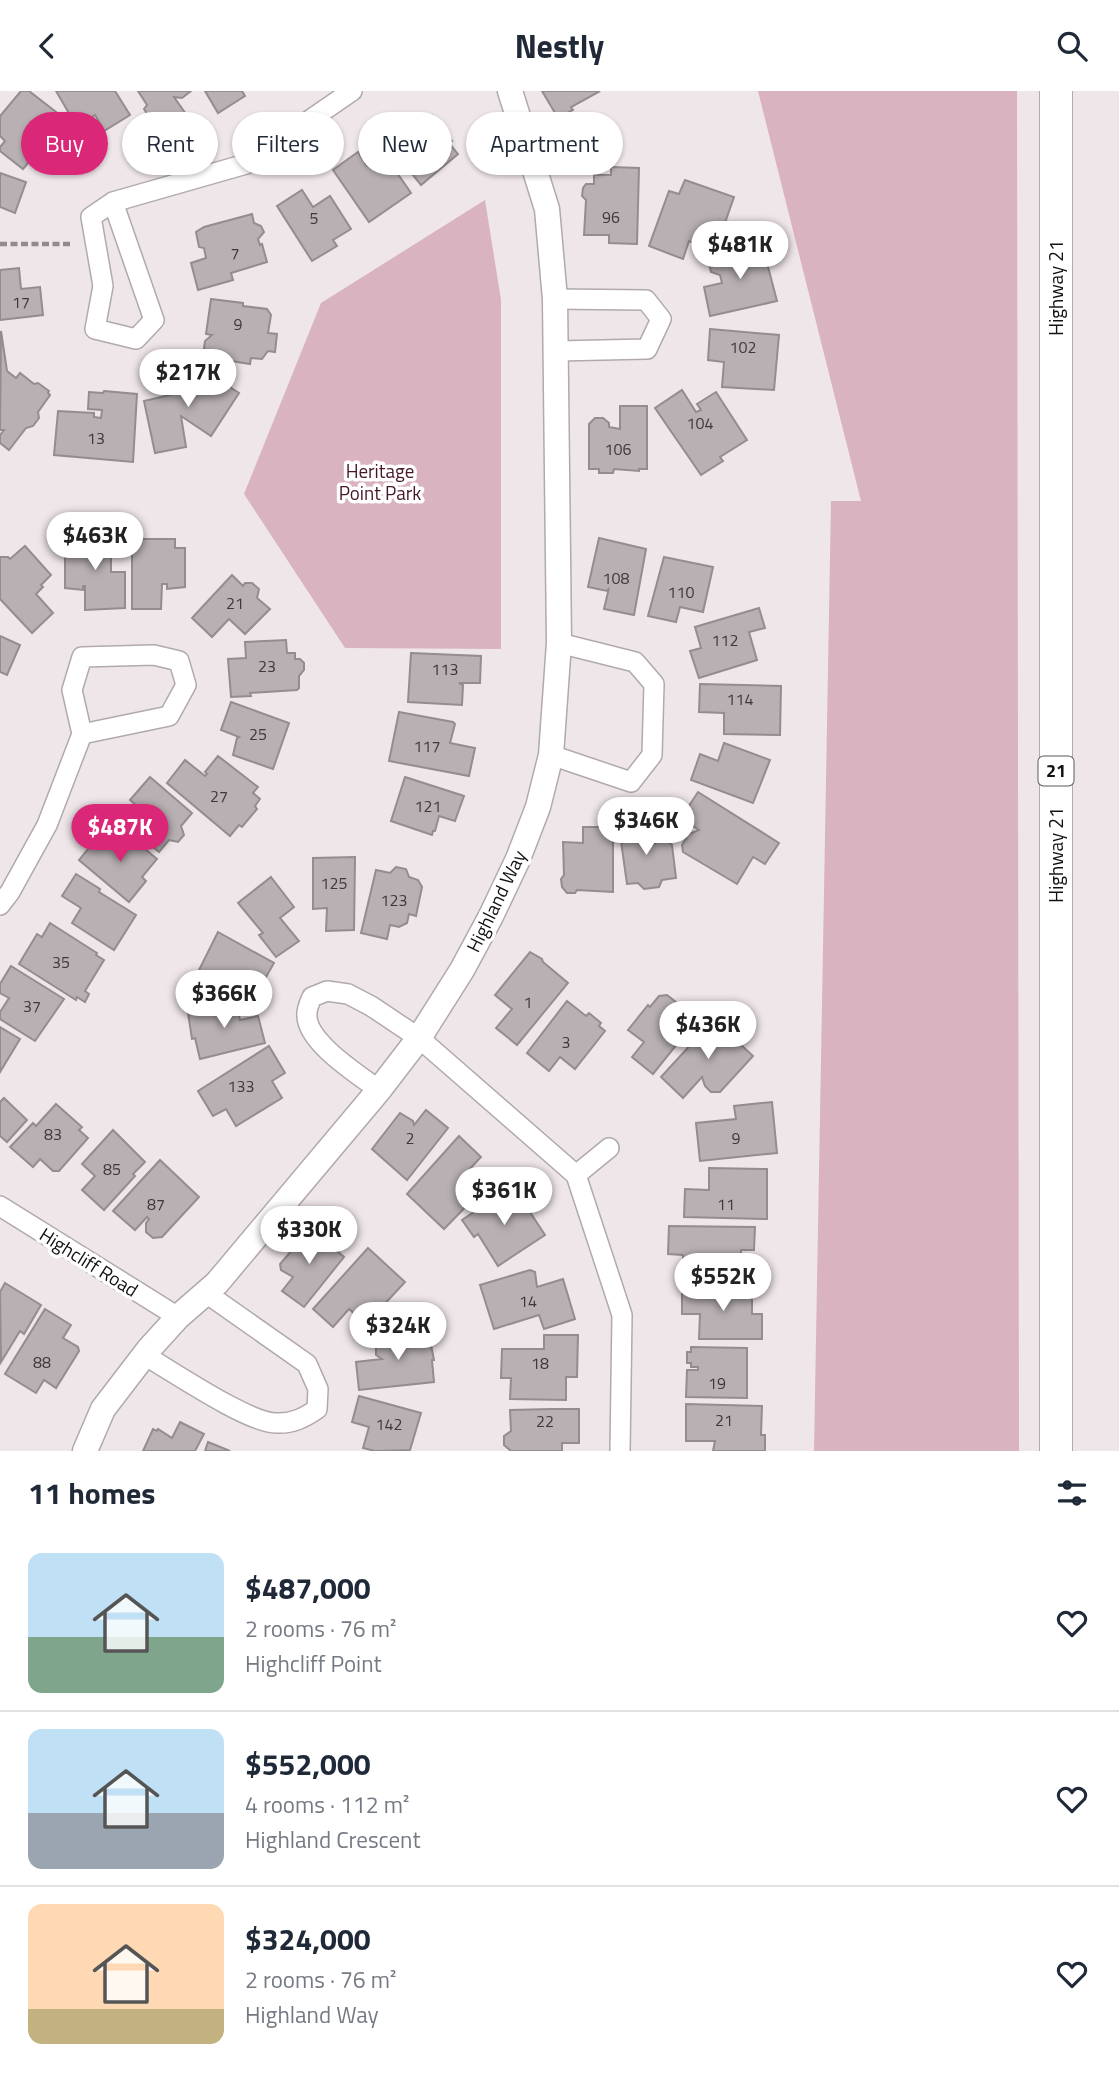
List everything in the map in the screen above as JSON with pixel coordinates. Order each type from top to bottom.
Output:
[{"type":"main road","name":"Highway 21","points":[[1056,91],[1056,1451]]},
{"type":"street","points":[[113,202],[154,320],[136,339],[95,329],[103,286],[91,217],[113,202],[246,164],[352,91]]},
{"type":"street","name":"Highland Way","points":[[85,1451],[103,1409],[144,1355],[178,1317],[217,1283],[379,1090],[419,1038],[462,970],[513,871],[538,807],[551,755],[559,643],[555,299],[547,209],[510,91]]},
{"type":"street","points":[[555,299],[646,300],[661,319],[647,349],[557,351]]},
{"type":"street","points":[[551,755],[631,782],[652,755],[654,684],[635,662],[559,643]]},
{"type":"street","points":[[0,905],[47,825],[82,734],[72,691],[82,657],[154,655],[179,661],[186,685],[169,716],[82,734]]},
{"type":"street","points":[[379,1090],[332,1055],[313,1035],[306,1014],[312,997],[327,991],[348,994],[419,1038],[576,1175],[622,1315],[620,1451]]},
{"type":"street","points":[[576,1175],[610,1148]]},
{"type":"street","name":"Highcliff Road","points":[[0,1206],[178,1317]]},
{"type":"street","points":[[144,1355],[248,1416],[275,1424],[301,1420],[317,1409],[318,1389],[307,1364],[206,1293]]},
{"type":"path","points":[[0,244],[71,244]]},
{"type":"green space","points":[[758,91],[1017,91],[1019,1451],[814,1451],[831,501],[861,501]]},
{"type":"green space","name":"Heritage Point Park","points":[[485,200],[501,300],[501,649],[345,648],[244,494],[321,303]]},
{"type":"building","points":[[21,91],[29,91],[56,112],[21,112],[21,167],[0,151],[5,141],[0,136],[0,116]]},
{"type":"building","points":[[56,91],[115,91],[128,112],[122,112],[122,120],[108,129],[108,112],[68,112]]},
{"type":"building","points":[[138,91],[191,91],[182,98],[174,97],[184,112],[146,112],[144,109],[147,105]]},
{"type":"building","points":[[205,91],[242,91],[245,96],[217,112]]},
{"type":"building","points":[[542,91],[600,91],[571,107],[573,110],[569,112],[554,112]]},
{"type":"building","points":[[452,147],[458,154],[452,159]]},
{"type":"building","points":[[358,152],[358,175],[399,175],[411,193],[369,222],[336,175],[344,175],[344,162]]},
{"type":"building","points":[[623,167],[639,168],[637,244],[609,243],[609,235],[584,235],[586,200],[582,196],[583,188],[586,184],[594,184],[594,175],[623,175]]},
{"type":"building","points":[[0,173],[26,182],[15,213],[0,207]]},
{"type":"building","points":[[413,175],[433,175],[421,185]]},
{"type":"building","points":[[685,180],[734,197],[720,237],[714,235],[709,248],[689,241],[683,259],[649,246],[669,191],[679,194]]},
{"type":"building","points":[[302,190],[313,207],[330,196],[351,229],[333,240],[337,246],[312,261],[277,206]]},
{"type":"building","points":[[252,214],[254,223],[261,226],[264,232],[258,239],[267,262],[231,273],[233,280],[198,290],[191,263],[206,258],[204,248],[199,247],[196,232],[204,227]]},
{"type":"building","points":[[762,244],[777,301],[710,316],[704,287],[722,283],[720,275],[711,272],[709,263],[714,256]]},
{"type":"building","points":[[19,268],[21,289],[40,287],[43,315],[0,320],[0,270]]},
{"type":"building","points":[[211,299],[267,309],[271,315],[268,333],[277,334],[275,352],[268,351],[262,359],[251,358],[250,364],[218,359],[218,355],[209,353],[204,348],[205,341],[212,335],[206,334]]},
{"type":"building","points":[[710,329],[779,335],[774,390],[722,387],[724,362],[708,360]]},
{"type":"building","points":[[1,331],[7,371],[16,378],[20,373],[34,384],[38,383],[49,391],[50,395],[38,412],[39,418],[33,426],[26,428],[9,450],[0,443],[0,435],[4,430],[0,430]]},
{"type":"building","points":[[198,366],[239,393],[211,436],[181,416],[186,447],[155,453],[144,401],[174,394],[175,391],[171,389],[180,374],[188,379],[187,374]]},
{"type":"building","points":[[682,390],[696,412],[701,410],[697,404],[716,392],[747,440],[720,457],[723,461],[701,475],[655,408]]},
{"type":"building","points":[[89,392],[137,394],[133,462],[54,455],[58,411],[94,413],[94,417],[101,418],[102,410],[88,409]]},
{"type":"building","points":[[620,406],[647,406],[647,469],[614,469],[613,473],[599,473],[599,469],[589,469],[589,424],[595,418],[603,418],[609,423],[609,427],[620,429]]},
{"type":"building","points":[[93,532],[96,535],[111,535],[111,572],[125,572],[125,608],[85,610],[85,586],[83,590],[65,588],[65,553],[72,553],[73,534]]},
{"type":"building","points":[[599,538],[646,549],[634,615],[604,609],[609,588],[607,591],[588,587]]},
{"type":"building","points":[[132,539],[175,539],[175,548],[185,548],[185,587],[167,589],[167,584],[162,584],[161,609],[132,609]]},
{"type":"building","points":[[25,546],[51,575],[36,594],[53,613],[32,633],[0,599],[0,557],[10,559]]},
{"type":"building","points":[[664,557],[713,567],[703,612],[680,607],[676,622],[648,616]]},
{"type":"building","points":[[232,575],[243,586],[245,583],[252,583],[259,589],[257,598],[270,609],[245,634],[229,619],[212,637],[192,618]]},
{"type":"building","points":[[759,608],[765,628],[749,632],[757,660],[699,678],[690,651],[701,648],[695,627]]},
{"type":"building","points":[[0,636],[20,645],[7,675],[0,672]]},
{"type":"building","points":[[286,640],[287,653],[295,653],[295,659],[304,663],[304,670],[299,676],[299,688],[231,697],[228,659],[246,658],[245,642]]},
{"type":"building","points":[[411,653],[481,656],[480,683],[459,683],[463,685],[462,705],[408,702]]},
{"type":"building","points":[[700,684],[781,686],[780,735],[724,734],[724,713],[699,712]]},
{"type":"building","points":[[231,702],[289,723],[273,769],[233,755],[239,737],[221,730]]},
{"type":"building","points":[[399,712],[453,722],[455,724],[450,743],[475,748],[469,776],[389,761]]},
{"type":"building","points":[[724,743],[770,760],[753,803],[691,780],[700,754],[718,761]]},
{"type":"building","points":[[218,756],[258,787],[253,793],[260,799],[255,806],[257,809],[242,827],[239,825],[230,836],[167,783],[185,760],[205,776],[205,772]]},
{"type":"building","points":[[150,777],[192,813],[181,826],[184,835],[178,842],[169,840],[159,852],[132,829],[146,814],[130,800]]},
{"type":"building","points":[[405,777],[464,796],[455,821],[439,816],[432,835],[391,821]]},
{"type":"building","points":[[698,792],[779,843],[765,864],[753,857],[737,884],[683,852],[682,845],[689,834],[699,830],[681,818]]},
{"type":"building","points":[[648,823],[651,846],[666,840],[672,845],[676,878],[662,880],[659,887],[644,889],[638,883],[627,884],[619,827]]},
{"type":"building","points":[[583,827],[613,827],[613,892],[577,890],[575,893],[567,893],[562,887],[563,842],[583,843]]},
{"type":"building","points":[[123,831],[157,859],[142,877],[146,881],[129,902],[79,860],[97,838],[109,848]]},
{"type":"building","points":[[355,857],[354,930],[326,931],[327,908],[313,909],[313,858]]},
{"type":"building","points":[[396,867],[406,869],[409,877],[418,880],[422,887],[416,916],[409,914],[407,923],[399,927],[390,925],[387,939],[361,933],[376,870],[390,873]]},
{"type":"building","points":[[76,874],[136,915],[114,950],[72,923],[81,908],[62,896]]},
{"type":"building","points":[[271,877],[294,907],[280,918],[299,941],[276,957],[259,935],[263,933],[238,903]]},
{"type":"building","points":[[50,923],[104,960],[85,991],[89,994],[85,1002],[77,997],[76,1000],[19,964],[37,934],[42,937]]},
{"type":"building","points":[[218,932],[274,963],[261,986],[244,977],[242,979],[245,981],[234,995],[197,974]]},
{"type":"building","points":[[530,952],[542,959],[568,983],[517,1045],[496,1028],[512,1009],[495,995]]},
{"type":"building","points":[[11,966],[64,999],[35,1041],[0,1019],[0,1012],[9,998],[0,993],[0,984]]},
{"type":"building","points":[[667,995],[676,1002],[677,1010],[694,1023],[653,1074],[632,1057],[644,1042],[628,1030],[648,1005],[650,1007],[659,996]]},
{"type":"building","points":[[567,1001],[586,1016],[589,1013],[601,1023],[599,1026],[605,1031],[575,1069],[560,1057],[549,1071],[527,1053]]},
{"type":"building","points":[[234,1002],[240,1020],[258,1016],[265,1043],[200,1059],[195,1038],[192,1039],[188,1013]]},
{"type":"building","points":[[716,1017],[726,1026],[724,1029],[753,1056],[720,1092],[711,1092],[702,1077],[683,1098],[661,1077]]},
{"type":"building","points":[[0,1027],[20,1039],[0,1072]]},
{"type":"building","points":[[269,1046],[285,1073],[272,1081],[282,1098],[236,1126],[226,1109],[213,1116],[198,1091]]},
{"type":"building","points":[[4,1098],[27,1120],[7,1142],[0,1136],[0,1102]]},
{"type":"building","points":[[772,1102],[777,1153],[700,1161],[696,1123],[736,1119],[734,1106]]},
{"type":"building","points":[[56,1104],[82,1127],[79,1130],[88,1138],[59,1171],[53,1171],[40,1159],[33,1167],[10,1147],[33,1123],[36,1126]]},
{"type":"building","points":[[426,1110],[448,1128],[407,1180],[372,1149],[400,1113],[413,1121],[414,1125]]},
{"type":"building","points":[[113,1130],[145,1162],[104,1210],[82,1190],[95,1176],[82,1164]]},
{"type":"building","points":[[459,1136],[481,1157],[465,1174],[482,1190],[444,1229],[407,1194]]},
{"type":"building","points":[[160,1160],[199,1197],[162,1237],[153,1238],[146,1232],[149,1219],[147,1217],[135,1230],[113,1211]]},
{"type":"building","points":[[709,1168],[767,1169],[767,1219],[684,1217],[685,1189],[709,1190]]},
{"type":"building","points":[[509,1189],[518,1203],[522,1200],[545,1235],[498,1266],[478,1234],[474,1237],[462,1220]]},
{"type":"building","points":[[669,1226],[755,1227],[754,1250],[741,1250],[741,1260],[737,1260],[737,1276],[683,1276],[683,1255],[668,1254]]},
{"type":"building","points":[[308,1227],[344,1257],[304,1307],[282,1291],[293,1277],[281,1270],[280,1264]]},
{"type":"building","points":[[368,1248],[405,1282],[366,1324],[349,1309],[333,1327],[313,1309]]},
{"type":"building","points":[[530,1270],[535,1272],[537,1287],[563,1279],[575,1319],[544,1329],[539,1315],[494,1329],[480,1285]]},
{"type":"building","points":[[5,1283],[41,1305],[24,1334],[20,1331],[1,1362],[0,1292]]},
{"type":"building","points":[[682,1285],[752,1290],[752,1314],[762,1314],[762,1339],[699,1339],[700,1314],[682,1314]]},
{"type":"building","points":[[45,1309],[71,1325],[63,1338],[78,1347],[79,1351],[56,1388],[44,1380],[36,1393],[5,1374]]},
{"type":"building","points":[[428,1330],[434,1360],[434,1382],[359,1390],[356,1362],[382,1359],[376,1355],[376,1336]]},
{"type":"building","points":[[544,1335],[578,1335],[577,1377],[566,1377],[566,1400],[510,1399],[511,1378],[501,1378],[502,1349],[544,1349]]},
{"type":"building","points":[[691,1347],[747,1348],[747,1398],[686,1397],[687,1370],[698,1370],[698,1367],[691,1367],[691,1363],[687,1363],[687,1352],[691,1352]]},
{"type":"building","points":[[359,1396],[421,1413],[410,1450],[375,1451],[363,1448],[369,1427],[352,1422]]},
{"type":"building","points":[[686,1404],[762,1406],[761,1435],[765,1435],[765,1451],[713,1451],[715,1441],[686,1441]]},
{"type":"building","points":[[579,1409],[579,1443],[562,1443],[562,1451],[511,1451],[504,1445],[504,1436],[511,1431],[510,1410]]},
{"type":"building","points":[[180,1422],[204,1434],[195,1451],[143,1451],[153,1429],[158,1429],[172,1438]]},
{"type":"building","points":[[208,1442],[230,1451],[205,1451]]}]
